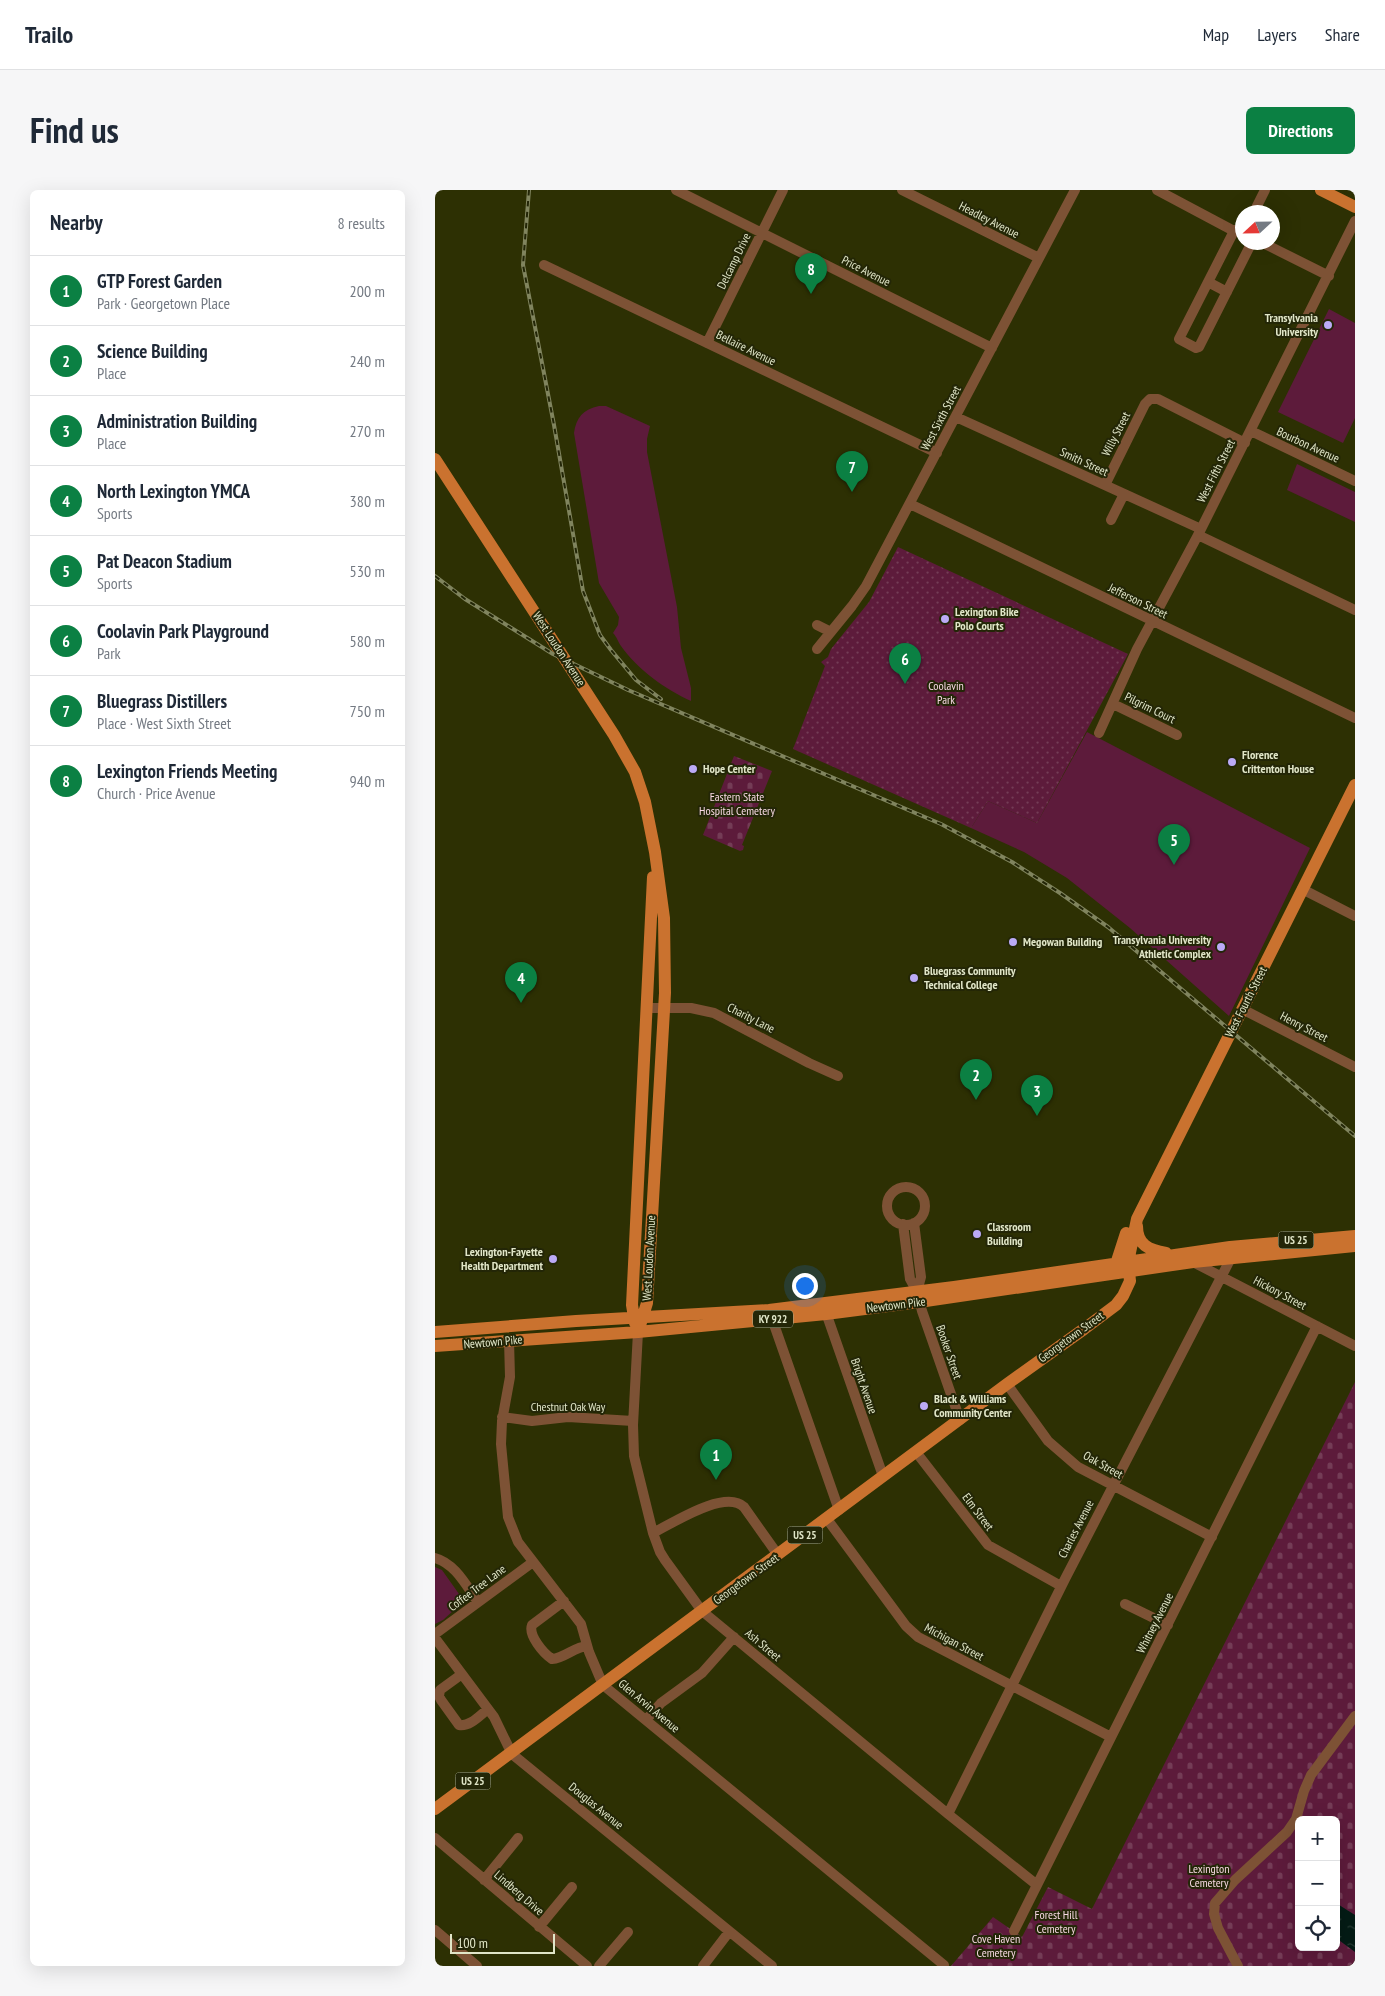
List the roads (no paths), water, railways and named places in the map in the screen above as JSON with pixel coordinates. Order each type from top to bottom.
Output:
[{"type":"main road","points":[[1321,190],[1355,207]]},
{"type":"main road","name":"West Loudon Avenue","points":[[435,459],[626,755],[644,798],[655,852],[664,918],[663,1008],[647,1303],[639,1317]]},
{"type":"main road","name":"West Fourth Street","points":[[1124,1266],[1137,1219],[1355,785]]},
{"type":"main road","name":"West Loudon Avenue","points":[[638,1332],[639,1317],[632,1295],[655,852]]},
{"type":"main road","points":[[1137,1219],[1139,1239],[1145,1247],[1174,1255]]},
{"type":"main road","name":"Newtown Pike","points":[[435,1346],[638,1332],[918,1297],[1124,1266],[1174,1255],[1236,1246],[1355,1236]]},
{"type":"main road","name":"Newtown Pike","points":[[1124,1266],[1193,1262],[1355,1246]]},
{"type":"main road","name":"Georgetown Street","points":[[435,1809],[1116,1304],[1130,1281],[1124,1266]]},
{"type":"main road","name":"Newtown Pike","points":[[435,1332],[639,1317],[770,1315]]},
{"type":"street","name":"Price Avenue","points":[[676,190],[992,348]]},
{"type":"street","name":"Delcamp Drive","points":[[707,343],[783,190]]},
{"type":"street","name":"Headley Avenue","points":[[902,190],[1039,258]]},
{"type":"street","name":"West Sixth Street","points":[[817,649],[866,586],[1075,190]]},
{"type":"street","points":[[1157,190],[1235,228]]},
{"type":"street","points":[[1258,205],[1265,190]]},
{"type":"street","name":"West Fifth Street","points":[[1099,733],[1151,621],[1200,532],[1355,221]]},
{"type":"street","points":[[1235,234],[1179,339],[1196,348],[1199,347],[1248,250]]},
{"type":"street","points":[[1277,250],[1329,276]]},
{"type":"street","name":"Bellaire Avenue","points":[[544,264],[937,453]]},
{"type":"street","points":[[1208,282],[1227,292]]},
{"type":"street","name":"Willy Street","points":[[1105,485],[1147,400],[1154,398],[1245,443]]},
{"type":"street","name":"Smith Street","points":[[956,416],[1124,494],[1355,610]]},
{"type":"street","name":"Bourbon Avenue","points":[[1251,431],[1355,481]]},
{"type":"street","points":[[1111,520],[1124,494]]},
{"type":"street","name":"Jefferson Street","points":[[910,504],[1355,718]]},
{"type":"street","points":[[817,625],[831,632]]},
{"type":"street","name":"Pilgrim Court","points":[[1113,704],[1177,734]]},
{"type":"street","points":[[1302,889],[1355,916]]},
{"type":"street","name":"Charity Lane","points":[[646,1008],[691,1008],[714,1013],[809,1063],[838,1076]]},
{"type":"street","name":"Henry Street","points":[[1242,1009],[1355,1067]]},
{"type":"street","points":[[907,1187],[919,1192],[925,1203],[921,1217],[914,1223],[903,1224],[892,1218],[889,1214],[888,1201],[895,1190],[907,1187]]},
{"type":"street","points":[[914,1223],[921,1277],[918,1297]]},
{"type":"street","name":"Booker Street","points":[[903,1224],[910,1279],[918,1297],[960,1420]]},
{"type":"street","name":"Charles Avenue","points":[[948,1814],[1061,1586],[1231,1258]]},
{"type":"street","name":"Hickory Street","points":[[1193,1262],[1355,1346]]},
{"type":"street","name":"Bright Avenue","points":[[824,1309],[883,1476]]},
{"type":"street","points":[[770,1315],[839,1510]]},
{"type":"street","name":"Whitney Avenue","points":[[1014,1931],[1317,1326]]},
{"type":"street","name":"Ash Street","points":[[638,1332],[633,1420],[636,1466],[653,1533],[660,1552],[702,1611],[1037,1885]]},
{"type":"street","name":"Glen Arvin Avenue","points":[[509,1340],[510,1377],[502,1417],[501,1444],[507,1516],[518,1542],[581,1624],[587,1646],[603,1685],[944,1966]]},
{"type":"street","name":"Oak Street","points":[[1007,1384],[1049,1441],[1078,1467],[1212,1537]]},
{"type":"street","name":"Chestnut Oak Way","points":[[502,1417],[532,1421],[568,1417],[633,1420]]},
{"type":"street","name":"Elm Street","points":[[916,1452],[987,1545],[1061,1586]]},
{"type":"street","points":[[653,1533],[708,1506],[737,1502],[744,1507],[778,1555]]},
{"type":"street","name":"Michigan Street","points":[[827,1519],[913,1633],[928,1643],[1111,1737]]},
{"type":"street","points":[[435,1558],[447,1563],[452,1568],[478,1602]]},
{"type":"street","name":"Coffee Tree Lane","points":[[435,1636],[533,1562]]},
{"type":"street","points":[[564,1601],[532,1625],[532,1635],[552,1659],[559,1658],[573,1649],[587,1646]]},
{"type":"street","points":[[1125,1604],[1168,1625]]},
{"type":"street","name":"Douglas Avenue","points":[[435,1636],[500,1727],[511,1754],[772,1966]]},
{"type":"street","points":[[646,1720],[661,1703],[702,1673],[734,1637]]},
{"type":"street","points":[[462,1674],[440,1690],[439,1693],[441,1700],[459,1725],[469,1724],[488,1709]]},
{"type":"street","points":[[1238,1966],[1218,1928],[1214,1914],[1215,1903],[1235,1880],[1287,1832],[1296,1819],[1311,1775],[1355,1716]]},
{"type":"street","name":"Lindberg Drive","points":[[435,1838],[587,1966]]},
{"type":"street","points":[[484,1880],[518,1838]]},
{"type":"street","points":[[539,1927],[572,1887]]},
{"type":"street","points":[[435,1930],[477,1966]]},
{"type":"street","points":[[599,1966],[628,1932]]},
{"type":"street","points":[[703,1966],[729,1932]]},
{"type":"water","points":[[1340,1906],[1355,1915],[1355,1952],[1340,1941]]},
{"type":"railway","points":[[529,190],[523,265],[554,425],[583,591],[600,635],[636,680],[661,699]]},
{"type":"railway","points":[[435,576],[465,599],[553,654],[628,690],[941,824],[1012,862],[1108,927],[1355,1136]]},
{"type":"place","name":"Lexington Friends Meeting","points":[[811,294]]},
{"type":"place","name":"Transylvania University","points":[[1328,325]]},
{"type":"place","name":"Bluegrass Distillers","points":[[852,492]]},
{"type":"place","name":"Lexington Bike Polo Courts","points":[[945,619]]},
{"type":"place","name":"Coolavin Park Playground","points":[[905,684]]},
{"type":"place","name":"Florence Crittenton House","points":[[1232,762]]},
{"type":"place","name":"Hope Center","points":[[693,769]]},
{"type":"place","name":"Pat Deacon Stadium","points":[[1174,865]]},
{"type":"place","name":"Megowan Building","points":[[1013,942]]},
{"type":"place","name":"Transylvania University Athletic Complex","points":[[1221,947]]},
{"type":"place","name":"Bluegrass Community Technical College","points":[[914,978]]},
{"type":"place","name":"North Lexington YMCA","points":[[521,1003]]},
{"type":"place","name":"Science Building","points":[[976,1100]]},
{"type":"place","name":"Administration Building","points":[[1037,1116]]},
{"type":"place","name":"Classroom Building","points":[[977,1234]]},
{"type":"place","name":"Lexington-Fayette Health Department","points":[[553,1259]]},
{"type":"place","name":"Black & Williams Community Center","points":[[924,1406]]},
{"type":"place","name":"GTP Forest Garden","points":[[716,1480]]},
{"type":"park label","name":"Coolavin Park","points":[[946,693]]},
{"type":"park label","name":"Eastern State Hospital Cemetery","points":[[737,804]]},
{"type":"park label","name":"Lexington Cemetery","points":[[1209,1876]]},
{"type":"park label","name":"Forest Hill Cemetery","points":[[1056,1922]]},
{"type":"park label","name":"Cove Haven Cemetery","points":[[996,1946]]}]
